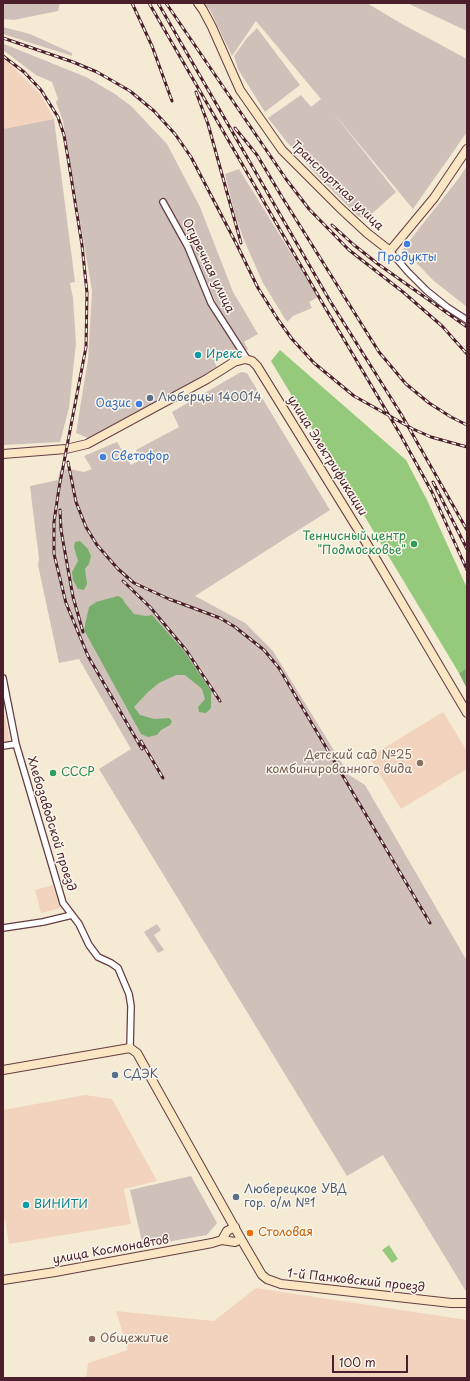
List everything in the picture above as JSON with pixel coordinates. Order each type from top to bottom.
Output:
[{"type":"street","name":"Транспортная улица","points":[[198,3],[209,21],[240,90],[282,150],[303,173],[340,208],[367,233],[390,250]]},
{"type":"street","points":[[467,150],[434,198],[390,250],[408,272],[427,291],[447,307],[467,320]]},
{"type":"street","name":"Огуречная улица","points":[[163,202],[188,247],[211,303],[247,360]]},
{"type":"street","points":[[3,454],[66,449],[87,444],[201,382],[234,362],[247,360]]},
{"type":"street","name":"улица Электрификации","points":[[247,360],[252,361],[257,366],[341,501],[467,713]]},
{"type":"street","name":"Хлебозаводской проезд","points":[[3,678],[16,744],[63,903],[80,924],[89,944],[98,957],[112,963],[118,968],[129,994],[131,1006],[130,1048]]},
{"type":"street","points":[[3,746],[16,744]]},
{"type":"street","points":[[3,928],[43,922],[72,914]]},
{"type":"street","points":[[3,1070],[130,1048]]},
{"type":"street","name":"1-й Панковский проезд","points":[[130,1048],[137,1054],[262,1275],[274,1283],[451,1303],[467,1303]]},
{"type":"street","points":[[235,1227],[227,1231],[222,1240],[235,1242],[241,1239]]},
{"type":"street","name":"улица Космонавтов","points":[[3,1280],[55,1272],[222,1240]]},
{"type":"shaded area","points":[[3,3],[60,3],[58,11],[14,20],[3,19]]},
{"type":"shaded area","points":[[204,3],[367,3],[402,24],[467,59],[467,132],[413,209],[331,110],[396,192],[366,219],[358,216],[314,172],[286,141],[268,118],[301,95],[311,107],[321,99],[256,21],[232,56],[210,10]]},
{"type":"shaded area","points":[[407,3],[467,3],[467,31]]},
{"type":"shaded area","points":[[3,27],[30,34],[72,53],[72,56],[3,34]]},
{"type":"shaded area","points":[[257,28],[300,85],[265,112],[238,69],[234,56],[247,38]]},
{"type":"shaded area","points":[[4,44],[86,77],[115,94],[131,106],[167,144],[200,207],[233,292],[258,334],[244,342],[248,349],[245,351],[216,303],[191,246],[166,200],[160,204],[184,245],[209,306],[238,349],[214,361],[217,368],[88,438],[76,433],[88,359],[92,291],[63,121],[56,102],[58,99],[52,82],[36,75],[3,50]]},
{"type":"shaded area","points":[[3,59],[7,61],[41,95],[54,119],[3,129]]},
{"type":"shaded area","points":[[54,119],[75,282],[70,283],[73,298],[76,343],[69,408],[60,442],[3,445],[3,129]]},
{"type":"shaded area","points":[[467,166],[467,307],[434,281],[403,249]]},
{"type":"shaded area","points":[[239,169],[318,297],[309,302],[312,308],[293,316],[287,322],[263,283],[235,215],[225,174]]},
{"type":"shaded area","points":[[241,372],[247,373],[330,510],[195,596],[245,623],[273,651],[349,775],[365,785],[467,961],[467,1293],[383,1155],[347,1176],[99,769],[131,749],[79,659],[59,663],[38,565],[39,559],[30,486],[58,480],[60,470],[69,469],[84,472],[92,469],[84,456],[117,442],[131,465],[142,459],[136,450],[179,427],[172,412]]},
{"type":"shaded area","points":[[3,705],[10,742],[3,743]]},
{"type":"shaded area","name":"Детский сад №25 комбинированного вида","points":[[443,712],[467,751],[467,769],[401,809],[369,757]]},
{"type":"shaded area","points":[[53,885],[61,908],[41,913],[35,890]]},
{"type":"shaded area","points":[[157,924],[161,930],[154,935],[164,950],[158,953],[144,932]]},
{"type":"shaded area","points":[[85,1095],[112,1099],[157,1181],[124,1189],[131,1224],[9,1244],[5,1219],[3,1219],[3,1110]]},
{"type":"shaded area","points":[[191,1176],[217,1223],[207,1235],[143,1246],[130,1190]]},
{"type":"shaded area","points":[[256,1288],[467,1320],[467,1378],[86,1378],[88,1363],[128,1350],[116,1311],[214,1321]]},
{"type":"green space","name":"Теннисный центр \"Подмосковье\"","points":[[280,350],[406,460],[427,500],[467,588],[467,668],[459,673],[271,361]]},
{"type":"green space","points":[[80,541],[88,549],[91,556],[89,564],[85,569],[87,584],[84,590],[78,589],[73,580],[72,572],[78,561],[74,547],[75,542]]},
{"type":"green space","points":[[118,596],[122,598],[134,614],[146,616],[152,615],[184,651],[211,691],[211,708],[206,713],[199,712],[198,707],[205,699],[202,689],[185,675],[176,675],[159,683],[134,707],[140,715],[154,719],[169,718],[172,721],[170,725],[161,730],[157,735],[148,737],[141,734],[84,630],[89,607],[96,602]]},
{"type":"green space","points":[[467,668],[467,689],[459,673]]},
{"type":"green space","points":[[389,1245],[398,1259],[392,1263],[382,1250]]},
{"type":"railway","points":[[132,3],[152,46],[172,101]]},
{"type":"railway","points":[[149,3],[400,434],[432,492],[467,570]]},
{"type":"railway","points":[[158,3],[330,301],[401,414],[467,530]]},
{"type":"railway","points":[[166,3],[286,179],[309,209],[349,250],[403,292],[442,326],[467,354]]},
{"type":"railway","points":[[3,38],[73,62],[97,72],[130,91],[154,111],[175,134],[191,157],[258,288],[292,339],[314,363],[354,396],[413,429],[431,437],[467,447]]},
{"type":"railway","points":[[3,56],[24,72],[41,90],[58,117],[64,135],[69,164],[82,245],[87,293],[86,347],[59,488],[54,522],[54,554],[66,603],[88,656],[142,749]]},
{"type":"railway","points":[[196,92],[208,124],[241,243]]},
{"type":"railway","points":[[235,128],[257,155],[379,352],[406,384],[429,403],[467,425]]},
{"type":"railway","points":[[332,225],[378,264],[467,327]]},
{"type":"railway","points":[[68,462],[76,502],[86,527],[97,545],[118,569],[134,583],[169,599],[220,618],[235,627],[264,650],[279,668],[430,923]]},
{"type":"railway","points":[[433,482],[467,549]]},
{"type":"railway","points":[[60,510],[61,530],[73,597],[83,632]]},
{"type":"railway","points":[[123,581],[150,607],[186,650],[220,701]]},
{"type":"railway","points":[[141,741],[163,778]]},
{"type":"place","name":"Продукты","points":[[407,244]]},
{"type":"place","name":"Ирекс","points":[[198,355]]},
{"type":"place","name":"Люберцы 140014","points":[[150,398]]},
{"type":"place","name":"Оазис","points":[[139,404]]},
{"type":"place","name":"Светофор","points":[[103,457]]},
{"type":"place","name":"Теннисный центр \"Подмосковье\"","points":[[414,544]]},
{"type":"place","name":"Детский сад №25 комбинированного вида","points":[[420,763]]},
{"type":"place","name":"СССР","points":[[53,773]]},
{"type":"place","name":"СДЭК","points":[[115,1075]]},
{"type":"place","name":"Люберецкое УВД гор. о/м №1","points":[[236,1197]]},
{"type":"place","name":"ВИНИТИ","points":[[26,1205]]},
{"type":"place","name":"Столовая","points":[[250,1233]]},
{"type":"place","name":"Общежитие","points":[[92,1339]]}]
